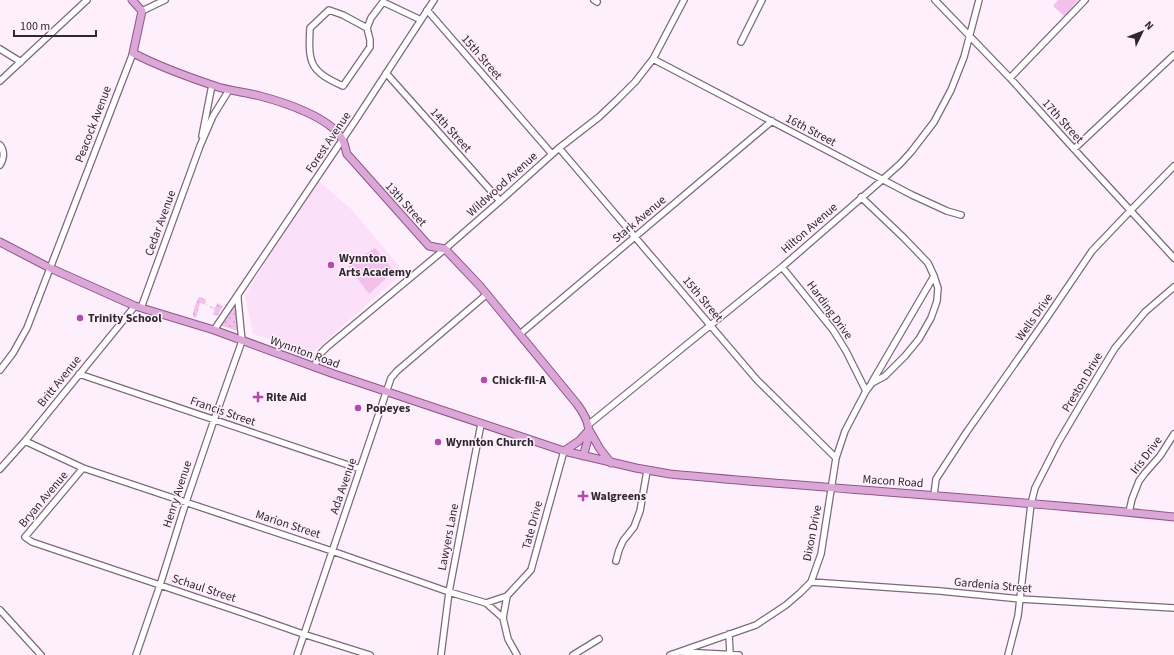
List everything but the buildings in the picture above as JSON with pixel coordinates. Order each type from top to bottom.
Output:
[{"type":"main road","points":[[132,0],[142,11]]},
{"type":"main road","name":"Peacock Avenue","points":[[133,53],[142,11]]},
{"type":"main road","name":"13th Street","points":[[133,53],[146,60],[212,85],[260,96],[288,105],[312,114],[331,126],[342,139],[347,154],[429,246],[445,249],[487,294],[577,404],[605,456],[610,462]]},
{"type":"main road","name":"Wynnton Road","points":[[0,242],[50,268],[138,307],[214,330],[314,367],[481,424],[564,451],[610,462]]},
{"type":"main road","points":[[564,451],[578,441],[589,427]]},
{"type":"main road","points":[[583,456],[589,436],[589,427]]},
{"type":"main road","name":"Macon Road","points":[[610,462],[647,471],[670,474],[934,495],[1174,517]]},
{"type":"street","points":[[0,82],[87,0]]},
{"type":"street","points":[[142,11],[165,0]]},
{"type":"street","name":"Forest Avenue","points":[[214,330],[434,0]]},
{"type":"street","name":"Wildwood Avenue","points":[[314,367],[320,354],[327,347],[445,249],[552,154],[598,117],[635,82],[653,59],[684,0]]},
{"type":"street","points":[[741,42],[762,0]]},
{"type":"street","name":"17th Street","points":[[935,0],[1010,78],[1174,258]]},
{"type":"street","name":"Hilton Avenue","points":[[589,427],[782,267],[900,164],[911,152],[934,122],[948,95],[964,57],[979,0]]},
{"type":"street","points":[[1010,78],[1085,0]]},
{"type":"street","points":[[367,28],[343,15],[329,10],[310,28],[311,61],[316,69],[327,79],[343,86],[370,47],[367,28],[371,18],[383,2],[421,20]]},
{"type":"street","name":"15th Street","points":[[428,10],[552,154]]},
{"type":"street","points":[[0,49],[21,62]]},
{"type":"street","name":"Peacock Avenue","points":[[0,370],[13,353],[26,331],[133,53]]},
{"type":"street","points":[[1074,149],[1174,55]]},
{"type":"street","name":"16th Street","points":[[653,59],[882,180],[947,211],[961,215]]},
{"type":"street","name":"14th Street","points":[[386,74],[500,201]]},
{"type":"street","points":[[200,146],[212,85]]},
{"type":"street","points":[[200,146],[213,116],[229,90]]},
{"type":"street","name":"Stark Avenue","points":[[520,334],[772,121]]},
{"type":"street","points":[[0,145],[4,154],[0,165]]},
{"type":"street","name":"Cedar Avenue","points":[[138,307],[200,146]]},
{"type":"street","name":"15th Street","points":[[559,148],[757,380],[836,458]]},
{"type":"street","name":"Wells Drive","points":[[934,495],[936,479],[966,433],[1046,320],[1092,251],[1174,166]]},
{"type":"street","name":"Dixon Drive","points":[[861,197],[928,263],[938,288],[938,301],[931,318],[919,339],[906,356],[885,376],[872,383]]},
{"type":"street","name":"Harding Drive","points":[[782,267],[833,330],[846,351],[866,391]]},
{"type":"street","name":"Dixon Drive","points":[[670,655],[756,625],[800,593],[811,582],[821,554],[836,458],[845,431],[866,391],[934,276]]},
{"type":"street","name":"Preston Drive","points":[[1008,655],[1018,616],[1031,504],[1035,488],[1058,443],[1115,348],[1145,312],[1174,287]]},
{"type":"street","points":[[386,392],[391,378],[397,371],[487,294]]},
{"type":"street","points":[[238,295],[242,341]]},
{"type":"street","name":"Britt Avenue","points":[[0,469],[25,441],[79,374],[138,307]]},
{"type":"street","name":"Henry Avenue","points":[[136,655],[186,502],[242,341]]},
{"type":"street","name":"Francis Street","points":[[79,374],[360,469]]},
{"type":"street","name":"Ada Avenue","points":[[297,655],[386,392]]},
{"type":"street","name":"Lawyers Lane","points":[[441,655],[449,592],[481,424]]},
{"type":"street","name":"Iris Drive","points":[[1130,512],[1132,499],[1139,481],[1160,456],[1174,434]]},
{"type":"street","name":"Marion Street","points":[[25,441],[83,468],[332,551],[449,592],[486,603],[504,618]]},
{"type":"street","name":"Tate Drive","points":[[486,603],[507,596],[531,570],[564,451]]},
{"type":"street","name":"Bryan Avenue","points":[[32,542],[25,537],[83,468]]},
{"type":"street","points":[[616,561],[623,541],[634,527],[640,511],[647,471]]},
{"type":"street","name":"Schaul Street","points":[[32,542],[303,634],[370,655]]},
{"type":"street","name":"Gardenia Street","points":[[811,582],[940,591],[1020,599],[1174,608]]},
{"type":"street","points":[[507,596],[504,618],[508,639],[517,655]]},
{"type":"street","points":[[0,610],[41,655]]},
{"type":"street","points":[[729,634],[730,654]]},
{"type":"street","points":[[573,655],[599,639]]},
{"type":"street","points":[[677,652],[739,655]]},
{"type":"shaded area","points":[[1058,0],[1078,0],[1064,16],[1053,6]]},
{"type":"shaded area","name":"Wynnton Arts Academy","points":[[319,181],[353,211],[404,272],[312,353],[253,334],[245,296],[267,259]]},
{"type":"shaded area","points":[[375,248],[394,271],[369,294],[348,266]]},
{"type":"shaded area","points":[[199,297],[206,299],[205,304],[210,306],[200,303],[196,318],[193,317],[193,312]]},
{"type":"shaded area","points":[[217,303],[223,306],[217,316],[213,315],[215,309],[210,308],[210,306],[215,308]]},
{"type":"shaded area","points":[[234,305],[238,322],[238,331],[219,325]]},
{"type":"place","name":"Wynnton Arts Academy","points":[[331,265]]},
{"type":"place","name":"Trinity School","points":[[80,318]]},
{"type":"place","name":"Chick-fil-A","points":[[484,380]]},
{"type":"place","name":"Rite Aid","points":[[258,397]]},
{"type":"place","name":"Popeyes","points":[[358,408]]},
{"type":"place","name":"Wynnton Church","points":[[438,442]]},
{"type":"place","name":"Walgreens","points":[[583,496]]}]
